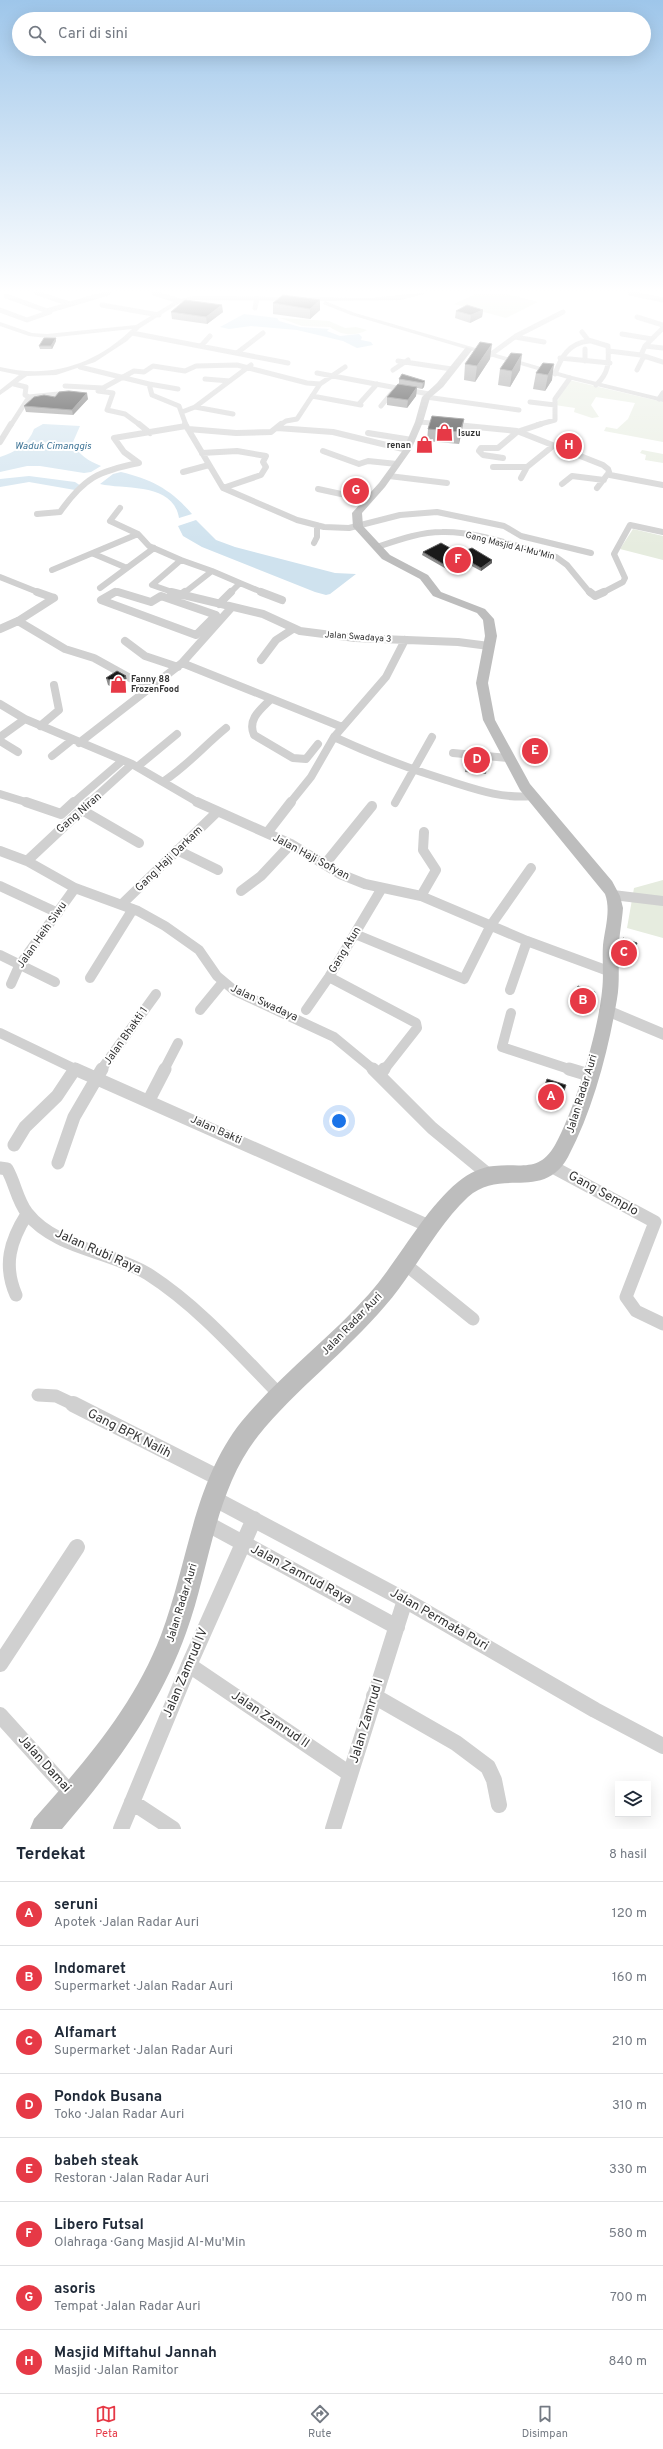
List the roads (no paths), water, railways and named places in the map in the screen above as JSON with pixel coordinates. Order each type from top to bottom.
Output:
[{"type":"main road","points":[[358,527],[357,513],[389,476],[397,464],[412,440],[427,395],[440,385],[445,378]]},
{"type":"main road","name":"Jalan Radar Auri","points":[[44,1829],[73,1796],[128,1724],[153,1682],[174,1635],[218,1478],[230,1454],[242,1437],[280,1395],[369,1309],[406,1264],[431,1227],[469,1185],[489,1175],[532,1174],[551,1166],[571,1135],[606,1010],[611,972],[611,946],[615,915],[613,896],[607,885],[532,796],[508,758],[485,708],[482,677],[489,646],[491,627],[485,614],[437,594],[424,577],[386,557],[358,527]]},
{"type":"street","points":[[0,393],[20,378]]},
{"type":"street","points":[[65,386],[103,388],[120,378]]},
{"type":"street","points":[[123,378],[178,389]]},
{"type":"street","points":[[182,412],[195,407],[234,378]]},
{"type":"street","points":[[289,378],[306,383],[320,384]]},
{"type":"street","points":[[37,514],[60,512],[76,490],[82,485],[113,468],[135,465],[114,438],[187,428],[236,433],[270,432],[286,421],[297,419],[320,384],[328,378]]},
{"type":"street","points":[[345,378],[427,395],[519,410]]},
{"type":"street","points":[[503,458],[483,455],[479,451],[481,448],[498,448],[517,431],[555,420],[555,399],[570,378]]},
{"type":"street","points":[[572,378],[662,397]]},
{"type":"street","points":[[596,384],[603,378]]},
{"type":"street","points":[[205,379],[230,381]]},
{"type":"street","points":[[14,384],[26,387],[25,395],[29,397],[42,397],[91,391],[110,392],[114,396],[107,410],[112,410],[129,416],[150,432]]},
{"type":"street","points":[[149,384],[152,395],[178,404],[187,428],[223,488],[297,520],[317,525],[358,527],[400,515],[437,512],[504,526],[521,536],[591,553]]},
{"type":"street","points":[[312,396],[360,405],[377,384]]},
{"type":"street","points":[[381,406],[396,388]]},
{"type":"street","points":[[0,442],[29,397]]},
{"type":"street","points":[[530,402],[555,405]]},
{"type":"street","points":[[195,407],[233,414]]},
{"type":"street","points":[[419,422],[517,431],[603,465],[608,469],[606,477],[598,488]]},
{"type":"street","points":[[277,428],[309,432],[314,429],[333,432],[376,444],[406,450]]},
{"type":"street","points":[[368,433],[412,440]]},
{"type":"street","points":[[520,478],[527,467],[553,446]]},
{"type":"street","points":[[202,453],[237,451],[266,456],[263,462],[266,467],[261,475],[223,488]]},
{"type":"street","points":[[323,451],[359,464],[368,461],[397,464]]},
{"type":"street","points":[[182,472],[209,465]]},
{"type":"street","points":[[493,467],[527,467]]},
{"type":"street","points":[[389,476],[447,483]]},
{"type":"street","points":[[562,484],[572,476],[606,477],[663,485]]},
{"type":"street","points":[[318,489],[368,500]]},
{"type":"street","points":[[120,508],[110,521],[138,534],[151,547],[282,600]]},
{"type":"street","points":[[314,543],[317,537],[317,525]]},
{"type":"street","name":"Gang Masjid Al-Mu'Min","points":[[377,547],[430,532],[462,533],[556,557],[567,564],[589,592],[595,596],[623,582],[624,576],[614,554],[630,525],[663,532]]},
{"type":"street","points":[[52,570],[94,554],[138,534]]},
{"type":"street","points":[[100,588],[151,547]]},
{"type":"street","points":[[94,554],[123,569]]},
{"type":"street","name":"Jalan Swadaya 3","points":[[181,560],[152,585],[181,595],[273,618],[293,629],[341,637],[458,642],[489,646]]},
{"type":"street","points":[[181,595],[212,571]]},
{"type":"street","points":[[0,577],[54,598],[1,630]]},
{"type":"street","points":[[219,604],[240,583]]},
{"type":"street","points":[[52,756],[150,689],[180,665],[199,636],[214,619],[216,614],[161,596],[151,602],[116,590],[101,600],[199,636]]},
{"type":"street","points":[[199,636],[231,608]]},
{"type":"street","points":[[18,621],[65,649],[94,658],[150,689]]},
{"type":"street","points":[[261,660],[276,640],[293,629]]},
{"type":"street","points":[[267,833],[311,777],[334,737],[386,677],[402,650],[405,640]]},
{"type":"street","points":[[125,641],[137,648],[144,656],[180,665],[342,727]]},
{"type":"street","points":[[40,726],[59,710],[54,684]]},
{"type":"street","points":[[271,699],[252,719],[251,729],[254,736],[292,758],[299,759],[306,759],[318,744]]},
{"type":"street","name":"Jalan Haji Sofyan","points":[[2,708],[134,766],[164,781],[217,812],[291,844],[340,874],[382,888],[421,896],[491,925],[527,942],[611,972]]},
{"type":"street","points":[[0,737],[25,719]]},
{"type":"street","points":[[164,781],[178,772],[199,750],[226,728]]},
{"type":"street","name":"Gang Niran","points":[[27,861],[82,810],[134,766],[177,734]]},
{"type":"street","points":[[334,737],[387,761],[499,797],[532,796]]},
{"type":"street","points":[[395,803],[432,737]]},
{"type":"street","points":[[0,741],[18,752]]},
{"type":"street","points":[[453,753],[508,758]]},
{"type":"street","points":[[0,794],[61,814],[122,761]]},
{"type":"street","points":[[324,864],[372,806]]},
{"type":"street","points":[[82,810],[139,843]]},
{"type":"street","name":"Gang Haji Darkam","points":[[121,906],[217,812]]},
{"type":"street","points":[[421,896],[436,869],[420,843],[424,832]]},
{"type":"street","points":[[241,891],[262,876],[291,844]]},
{"type":"street","name":"Jalan Swadaya","points":[[0,850],[27,861],[75,888],[121,906],[133,909],[165,926],[199,950],[222,982],[235,991],[322,1030],[347,1046],[380,1074],[432,1128],[489,1175]]},
{"type":"street","points":[[177,850],[218,870]]},
{"type":"street","points":[[355,934],[462,979],[466,977],[491,925],[531,868]]},
{"type":"street","points":[[0,886],[58,913]]},
{"type":"street","name":"Jalan Heih Siwu","points":[[11,984],[19,966],[75,888]]},
{"type":"street","name":"Gang Atun","points":[[306,1010],[329,977],[382,888]]},
{"type":"street","points":[[613,896],[663,901]]},
{"type":"street","points":[[90,978],[133,909]]},
{"type":"street","points":[[510,990],[527,942]]},
{"type":"street","points":[[0,955],[19,966],[55,982]]},
{"type":"street","points":[[329,977],[416,1023],[417,1028],[380,1074]]},
{"type":"street","points":[[200,1010],[222,982]]},
{"type":"street","name":"Jalan Bhakti 1","points":[[58,1163],[68,1128],[96,1079],[156,994]]},
{"type":"street","points":[[606,1010],[663,1034]]},
{"type":"street","points":[[511,1012],[502,1047],[589,1075]]},
{"type":"street","name":"Jalan Bakti","points":[[0,1033],[96,1079],[149,1100],[431,1227]]},
{"type":"street","points":[[149,1100],[178,1043]]},
{"type":"street","points":[[14,1145],[24,1127],[57,1096],[75,1069]]},
{"type":"street","name":"Gang Semplo","points":[[551,1166],[655,1222],[626,1297],[628,1306],[638,1314],[663,1324]]},
{"type":"street","name":"Jalan Rubi Raya","points":[[0,1168],[8,1169],[27,1214],[36,1224],[64,1238],[133,1265],[178,1295],[280,1395]]},
{"type":"street","points":[[16,1295],[7,1273],[8,1257],[18,1228],[27,1214]]},
{"type":"street","points":[[406,1264],[473,1319]]},
{"type":"street","name":"Gang BPK Nalih","points":[[38,1395],[56,1396],[218,1478]]},
{"type":"street","name":"Jalan Permata Puri","points":[[213,1498],[254,1519],[401,1613],[595,1710],[663,1746]]},
{"type":"street","name":"Jalan Zamrud IV","points":[[121,1829],[189,1665],[254,1519]]},
{"type":"street","name":"Jalan Zamrud Raya","points":[[206,1523],[244,1544],[401,1613]]},
{"type":"street","points":[[0,1664],[77,1547]]},
{"type":"street","name":"Jalan Zamrud I","points":[[333,1829],[401,1613]]},
{"type":"street","name":"Jalan Zamrud II","points":[[189,1665],[350,1774]]},
{"type":"street","points":[[374,1696],[456,1744],[484,1763],[488,1767],[494,1780],[499,1805]]},
{"type":"street","name":"Jalan Damai","points":[[0,1715],[73,1796]]},
{"type":"street","points":[[132,1802],[173,1829]]},
{"type":"water","name":"Waduk Cimanggis","points":[[43,424],[80,426],[73,442],[75,447],[84,457],[101,466],[91,472],[84,473],[40,466],[27,466],[0,472],[0,457],[21,447],[29,439],[34,429]]},
{"type":"water","name":"Waduk Cimanggis","points":[[121,472],[142,478],[169,492],[192,514],[179,518],[175,506],[168,498],[158,493],[135,488],[100,484],[113,474]]},
{"type":"water","points":[[196,520],[216,540],[235,547],[335,573],[356,574],[330,594],[326,595],[315,592],[202,547],[183,536],[178,526]]},
{"type":"waterway","points":[[0,483],[29,479],[75,486]]},
{"type":"place","name":"Isuzu","points":[[445,433]]},
{"type":"place","name":"renan","points":[[424,445]]},
{"type":"place","name":"Masjid Miftahul Jannah","points":[[569,446]]},
{"type":"place","name":"asoris","points":[[356,491]]},
{"type":"place","name":"Libero Futsal","points":[[458,560]]},
{"type":"place","name":"Fanny 88 FrozenFood","points":[[118,684]]},
{"type":"place","name":"babeh steak","points":[[535,751]]},
{"type":"place","name":"Pondok Busana","points":[[477,760]]},
{"type":"place","name":"Alfamart","points":[[624,953]]},
{"type":"place","name":"Indomaret","points":[[583,1001]]},
{"type":"place","name":"seruni","points":[[551,1097]]}]
